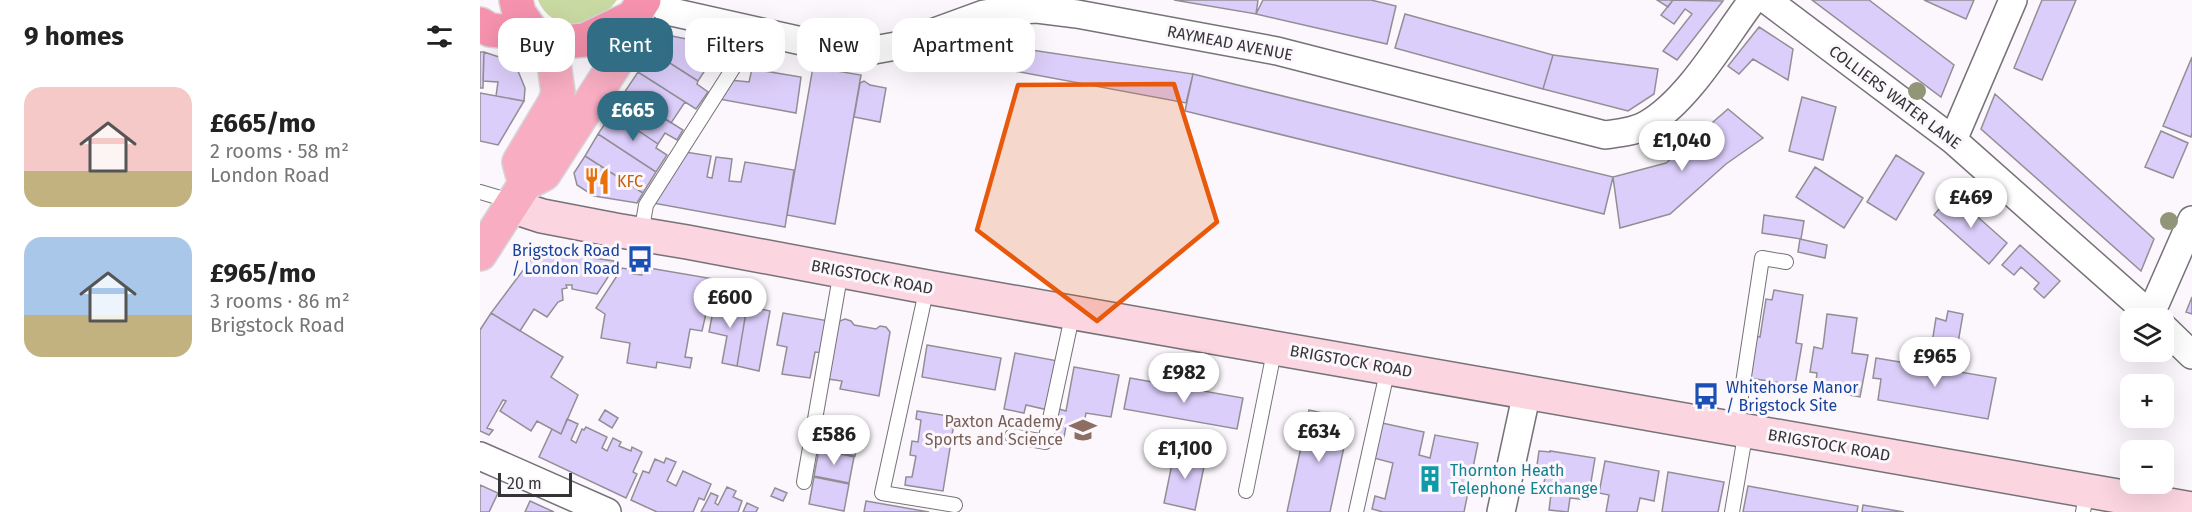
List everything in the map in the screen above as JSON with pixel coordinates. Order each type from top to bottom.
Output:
[{"type":"highway","points":[[480,15],[504,0]]},
{"type":"highway","points":[[516,0],[519,13],[523,18]]},
{"type":"highway","points":[[575,40],[585,40],[644,6]]},
{"type":"highway","points":[[480,24],[498,31]]},
{"type":"main road","points":[[480,254],[516,197],[544,174],[620,56],[644,6]]},
{"type":"main road","points":[[516,197],[519,162],[555,102],[558,92],[552,72]]},
{"type":"main road","name":"BRIGSTOCK ROAD","points":[[516,197],[542,216],[927,287],[1741,430],[2085,501],[2192,509]]},
{"type":"street","name":"RAYMEAD AVENUE","points":[[785,38],[862,52],[896,46],[984,14],[1024,9],[1059,11],[1277,51],[1605,135],[1627,132],[1644,126],[1675,103],[1749,5],[1750,0]]},
{"type":"street","name":"COLLIERS WATER LANE","points":[[1767,0],[1953,140],[2143,308]]},
{"type":"street","points":[[1953,140],[2013,0]]},
{"type":"street","name":"RAYMEAD AVENUE","points":[[644,6],[697,18]]},
{"type":"street","points":[[2156,308],[2156,302],[2192,220]]},
{"type":"street","name":"COLLIERS WATER LANE","points":[[2174,337],[2192,355]]},
{"type":"street","points":[[1501,512],[1527,392]]},
{"type":"street","points":[[480,456],[607,512]]},
{"type":"lane","points":[[641,234],[646,205],[731,72]]},
{"type":"lane","points":[[480,192],[516,197]]},
{"type":"lane","points":[[1732,512],[1762,258],[1786,262]]},
{"type":"lane","points":[[804,482],[841,271]]},
{"type":"lane","points":[[927,287],[882,493],[955,505]]},
{"type":"lane","points":[[1012,436],[1045,442],[1073,312]]},
{"type":"lane","points":[[1246,490],[1275,347]]},
{"type":"lane","points":[[1356,512],[1388,368]]},
{"type":"highlighted area","points":[[1174,84],[1217,222],[1097,321],[977,230],[1018,85]]},
{"type":"green space","points":[[538,0],[617,0],[599,18],[587,18],[587,24],[580,25],[575,25],[575,18],[552,18],[541,7]]},
{"type":"building","points":[[1174,0],[1258,0],[1256,14]]},
{"type":"building","points":[[1263,0],[1371,0],[1396,6],[1387,44],[1256,14]]},
{"type":"building","points":[[1657,0],[1673,0],[1668,7]]},
{"type":"building","points":[[1673,0],[1723,1],[1677,60],[1663,51],[1692,14],[1685,9],[1674,24],[1661,15]]},
{"type":"building","points":[[1812,0],[1869,0],[1954,65],[1941,97]]},
{"type":"building","points":[[1924,0],[1974,0],[1966,19]]},
{"type":"building","points":[[2042,0],[2076,0],[2042,80],[2014,68]]},
{"type":"building","points":[[1405,14],[1553,55],[1543,89],[1395,48]]},
{"type":"building","points":[[1759,27],[1793,49],[1788,80],[1753,59],[1739,74],[1728,66]]},
{"type":"building","points":[[673,36],[685,39],[685,72],[704,72],[698,81],[673,65]]},
{"type":"building","points":[[1035,50],[1193,74],[1186,103],[1020,72],[1035,72]]},
{"type":"building","points":[[480,52],[484,52],[483,88],[480,88]]},
{"type":"building","points":[[484,52],[498,57],[498,72],[518,72],[525,88],[524,101],[496,96],[498,82],[483,81]]},
{"type":"building","points":[[1553,55],[1658,69],[1654,94],[1628,111],[1543,89]]},
{"type":"building","points":[[2192,57],[2192,133],[2191,137],[2163,126]]},
{"type":"building","points":[[673,65],[698,81],[697,84],[708,92],[696,109],[638,72],[673,72]]},
{"type":"building","points":[[638,72],[685,102],[671,123],[624,93]]},
{"type":"building","points":[[751,72],[770,72],[801,77],[796,113],[719,99],[730,80],[749,82]]},
{"type":"building","points":[[812,72],[843,72],[861,75],[835,224],[787,215]]},
{"type":"building","points":[[1193,74],[1613,177],[1604,214],[1185,111]]},
{"type":"building","points":[[864,81],[870,85],[886,88],[880,122],[854,117],[860,83]]},
{"type":"building","points":[[480,93],[524,101],[498,145],[480,141]]},
{"type":"building","points":[[624,93],[683,130],[677,140],[665,133],[658,144],[612,113]]},
{"type":"building","points":[[1995,94],[2154,239],[2141,271],[1981,129]]},
{"type":"building","points":[[1802,97],[1836,107],[1823,160],[1789,151]]},
{"type":"building","points":[[1728,109],[1763,138],[1726,164],[1670,214],[1620,228],[1613,177],[1666,163]]},
{"type":"building","points":[[612,113],[658,144],[656,148],[667,155],[656,172],[598,134]]},
{"type":"building","points":[[2161,131],[2188,143],[2173,178],[2145,167]]},
{"type":"building","points":[[598,134],[656,172],[643,193],[585,156]]},
{"type":"building","points":[[685,152],[711,156],[707,177],[712,178],[716,157],[732,159],[729,181],[741,182],[745,162],[794,170],[785,227],[653,203]]},
{"type":"building","points":[[1896,155],[1924,173],[1896,220],[1867,202]]},
{"type":"building","points":[[585,156],[643,193],[637,203],[594,196],[577,185],[574,173]]},
{"type":"building","points":[[1815,167],[1863,198],[1844,228],[1796,197]]},
{"type":"building","points":[[1952,194],[2007,243],[1989,264],[1934,215]]},
{"type":"building","points":[[1764,215],[1804,221],[1801,239],[1762,233]]},
{"type":"building","points":[[1800,239],[1827,245],[1825,258],[1798,252]]},
{"type":"building","points":[[2020,245],[2060,281],[2044,298],[2034,289],[2039,283],[2021,267],[2014,275],[2002,265]]},
{"type":"building","points":[[552,252],[614,261],[612,271],[597,294],[572,289],[572,285],[566,285],[567,288],[562,289],[563,300],[558,302],[547,317],[534,309],[520,331],[491,313],[530,261],[537,256]]},
{"type":"building","points":[[643,267],[714,279],[702,331],[690,329],[685,357],[692,358],[690,368],[657,362],[656,368],[627,363],[630,343],[601,338],[605,314],[596,308],[622,268],[633,270],[633,274],[642,275]]},
{"type":"building","points":[[1774,290],[1803,295],[1796,343],[1802,344],[1795,385],[1749,378],[1756,336],[1760,337],[1766,299],[1772,300]]},
{"type":"building","points":[[2192,297],[2192,314],[2186,312]]},
{"type":"building","points":[[723,302],[747,306],[737,366],[722,363],[727,336],[709,332],[714,306],[722,308]]},
{"type":"building","points":[[747,306],[770,311],[759,371],[737,366]]},
{"type":"building","points":[[1948,311],[1963,314],[1954,366],[1929,362],[1936,318],[1946,321]]},
{"type":"building","points":[[491,313],[563,357],[551,377],[578,395],[561,434],[537,421],[531,431],[500,411],[506,401],[503,400],[487,428],[493,430],[489,435],[480,431],[480,330]]},
{"type":"building","points":[[783,313],[829,321],[824,353],[815,352],[810,378],[782,374],[787,347],[777,345]]},
{"type":"building","points":[[1827,314],[1857,318],[1852,353],[1868,355],[1860,397],[1815,389],[1817,373],[1810,372],[1814,347],[1822,349],[1823,347]]},
{"type":"building","points":[[845,319],[854,325],[876,329],[880,326],[886,327],[890,332],[879,396],[840,389],[842,381],[828,379],[837,322]]},
{"type":"building","points":[[927,345],[1001,358],[995,390],[922,377]]},
{"type":"building","points":[[1015,353],[1058,361],[1048,410],[1026,405],[1024,413],[1004,409]]},
{"type":"building","points":[[1876,358],[1996,378],[1988,419],[1878,400],[1881,379],[1873,378]]},
{"type":"building","points":[[1074,367],[1119,375],[1111,417],[1086,413],[1083,428],[1066,426],[1063,443],[1052,441],[1059,409],[1066,411]]},
{"type":"building","points":[[1130,378],[1243,398],[1237,429],[1124,409]]},
{"type":"building","points":[[605,410],[618,418],[612,428],[599,420]]},
{"type":"building","points":[[1309,410],[1350,419],[1330,512],[1287,512]]},
{"type":"building","points":[[917,411],[955,417],[943,491],[905,485],[906,477],[912,477],[916,456],[910,455],[912,441],[918,442],[921,420],[916,419]]},
{"type":"building","points":[[567,419],[578,424],[571,440],[576,443],[582,429],[586,427],[607,437],[602,448],[607,451],[613,438],[621,442],[619,446],[631,451],[632,447],[642,452],[633,472],[637,474],[626,498],[539,457],[552,429],[561,434]]},
{"type":"building","points":[[825,422],[860,429],[855,456],[820,448]]},
{"type":"building","name":"Thornton Heath Telephone Exchange","points":[[1382,423],[1424,432],[1419,455],[1430,458],[1435,435],[1478,443],[1464,512],[1383,512],[1372,509],[1375,496],[1385,499],[1393,463],[1374,458]]},
{"type":"building","points":[[819,449],[854,457],[849,483],[814,476]]},
{"type":"building","points":[[1183,451],[1206,457],[1195,510],[1164,503],[1174,454],[1181,456]]},
{"type":"building","points":[[1539,451],[1595,458],[1588,500],[1570,498],[1568,512],[1549,510],[1551,494],[1542,492],[1546,473],[1536,472]]},
{"type":"building","points":[[666,458],[676,462],[667,481],[676,486],[683,471],[711,484],[704,500],[699,498],[693,512],[657,512],[631,500],[643,471],[649,473],[655,459],[664,463]]},
{"type":"building","points":[[1605,461],[1659,471],[1654,501],[1640,498],[1637,512],[1606,512],[1609,495],[1599,493]]},
{"type":"building","points":[[1668,472],[1724,482],[1718,512],[1662,512]]},
{"type":"building","points":[[814,477],[849,484],[844,511],[809,504]]},
{"type":"building","points":[[480,485],[498,493],[489,512],[480,512]]},
{"type":"building","points":[[1748,486],[1858,506],[1857,512],[1743,512]]},
{"type":"building","points":[[727,487],[736,491],[733,497],[742,501],[738,512],[701,512],[711,493],[718,496],[715,503],[718,505]]},
{"type":"building","points":[[775,488],[787,493],[783,501],[771,496]]},
{"type":"building","points":[[530,501],[554,512],[525,512]]},
{"type":"building","points":[[866,501],[929,512],[864,512]]},
{"type":"building","points":[[747,503],[758,508],[756,512],[743,512]]},
{"type":"building","points":[[1863,505],[1904,512],[1862,512]]},
{"type":"place","name":"KFC","points":[[597,181]]},
{"type":"place","name":"Brigstock Road / London Road","points":[[640,259]]},
{"type":"place","name":"Whitehorse Manor / Brigstock Site","points":[[1706,396]]},
{"type":"place","name":"Paxton Academy Sports and Science","points":[[1083,430]]},
{"type":"place","name":"Thornton Heath Telephone Exchange","points":[[1430,479]]}]
